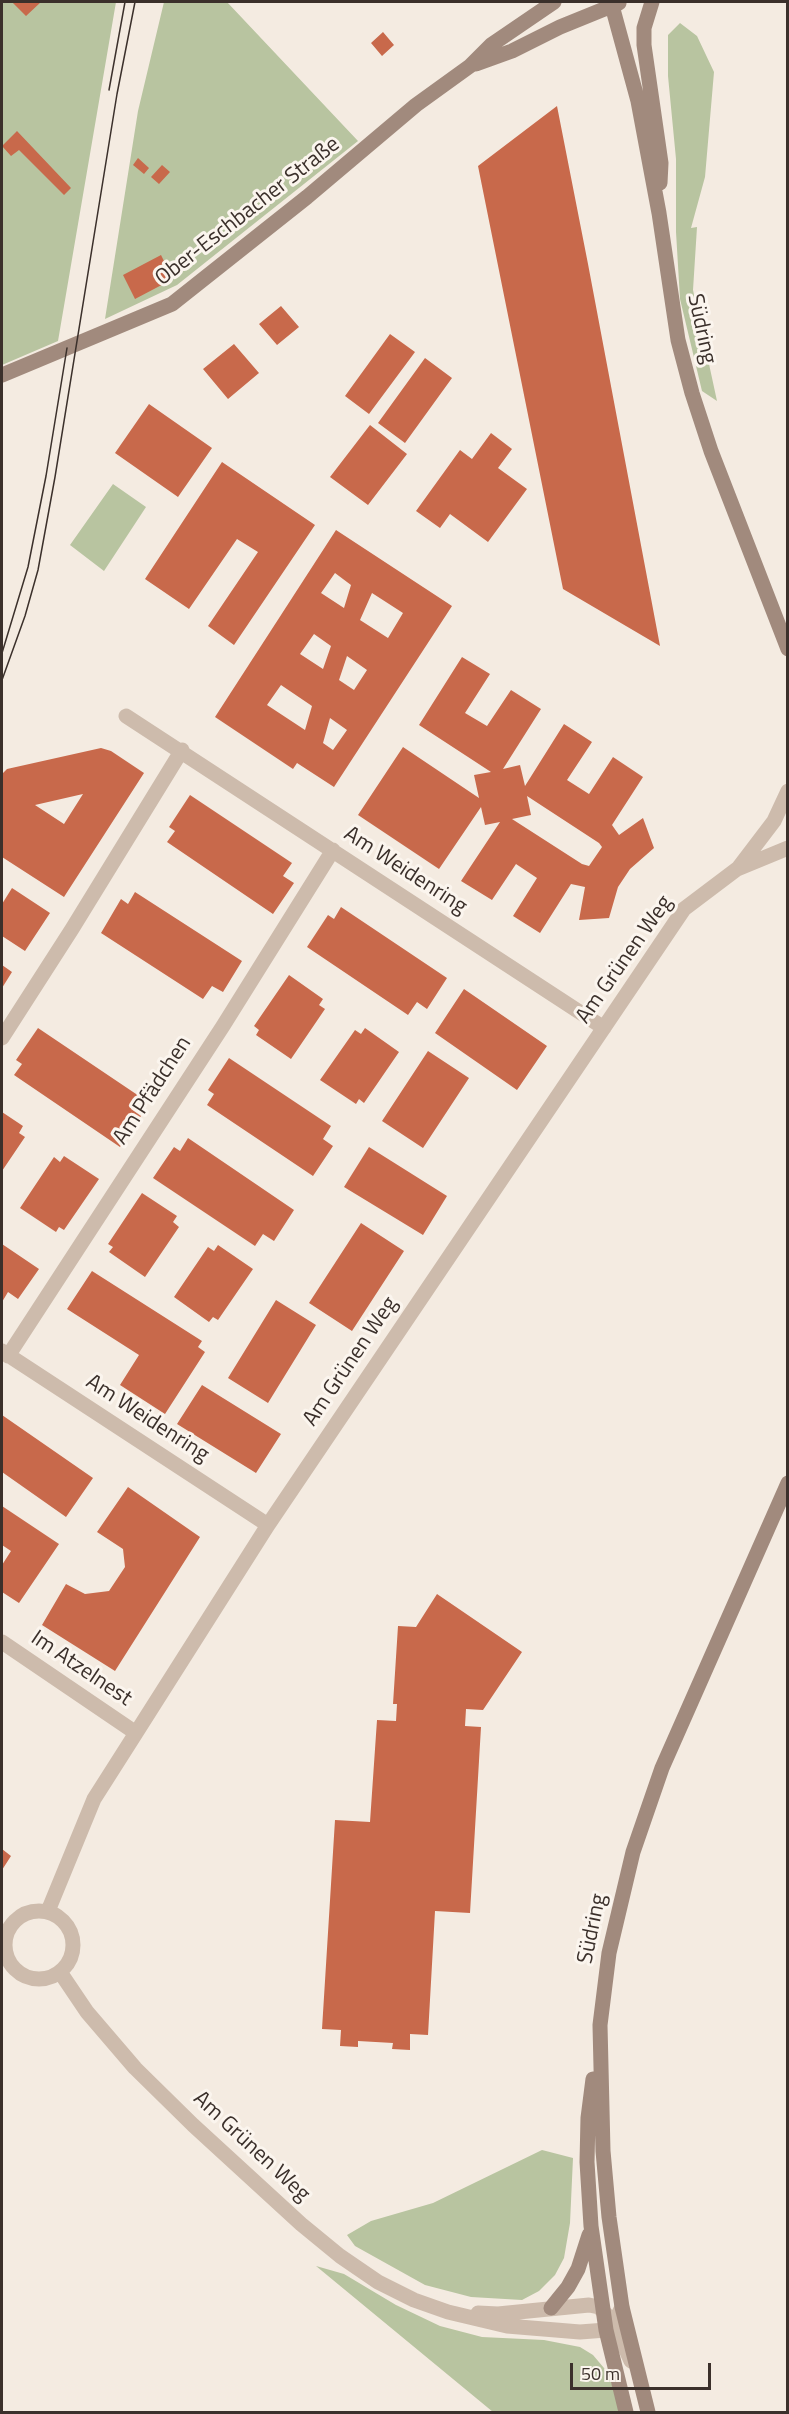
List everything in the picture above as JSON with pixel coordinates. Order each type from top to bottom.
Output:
[{"type":"main road","points":[[470,66],[491,45],[551,2]]},
{"type":"main road","points":[[652,2],[644,28],[644,45],[661,162],[659,213]]},
{"type":"main road","points":[[470,66],[512,51],[615,3]]},
{"type":"main road","name":"Südring","points":[[615,3],[638,101],[659,213],[678,340],[692,393],[727,494],[788,649]]},
{"type":"main road","name":"Ober-Eschbacher Straße","points":[[2,375],[172,304],[416,105],[470,66]]},
{"type":"main road","name":"Südring","points":[[648,2412],[636,2373],[622,2307],[611,2235],[603,2151],[600,2025],[609,1953],[633,1852],[658,1779],[788,1483]]},
{"type":"main road","points":[[600,2025],[588,2118],[587,2162],[591,2226],[603,2309],[610,2326],[626,2412]]},
{"type":"main road","points":[[550,2308],[568,2287],[578,2269],[591,2226]]},
{"type":"street","name":"Am Weidenring","points":[[126,716],[182,750],[604,1028]]},
{"type":"street","points":[[2,1038],[182,750]]},
{"type":"street","name":"Am Grünen Weg","points":[[737,869],[774,821],[788,791]]},
{"type":"street","name":"Am Grünen Weg","points":[[48,1911],[94,1799],[268,1525],[684,909],[737,869],[788,848]]},
{"type":"street","name":"Am Pfädchen","points":[[5,1354],[223,1026],[333,850]]},
{"type":"street","name":"Am Weidenring","points":[[5,1354],[268,1525]]},
{"type":"street","name":"Im Atzelnest","points":[[2,1642],[136,1733]]},
{"type":"street","points":[[36,1910],[48,1911],[66,1923],[74,1944],[72,1954],[60,1972],[40,1979],[29,1978],[12,1966],[3,1941],[15,1920],[25,1913],[36,1910]]},
{"type":"street","name":"Am Grünen Weg","points":[[60,1972],[87,2012],[135,2068],[193,2125],[301,2224],[340,2256],[378,2282],[414,2300],[448,2312],[507,2326],[580,2332],[610,2326]]},
{"type":"street","name":"Am Grünen Weg","points":[[448,2312],[498,2314],[589,2305],[603,2309]]},
{"type":"street","points":[[622,2307],[610,2326],[636,2373]]},
{"type":"green space","points":[[2,2],[116,2],[58,341],[2,365]]},
{"type":"green space","points":[[164,2],[227,2],[358,141],[177,285],[105,319],[138,111]]},
{"type":"green space","points":[[680,23],[697,36],[714,72],[705,177],[691,228],[697,227],[693,290],[717,401],[702,391],[680,299],[676,232],[676,159],[668,76],[668,35]]},
{"type":"green space","points":[[113,484],[146,507],[104,571],[70,545]]},
{"type":"green space","points":[[542,2150],[573,2158],[570,2223],[564,2258],[555,2275],[539,2291],[522,2300],[471,2297],[425,2285],[355,2246],[347,2235],[371,2221],[433,2203]]},
{"type":"green space","points":[[316,2266],[344,2274],[396,2305],[440,2326],[482,2337],[544,2340],[580,2347],[593,2355],[604,2368],[612,2384],[620,2412],[493,2412]]},
{"type":"building","points":[[12,2],[41,2],[26,16]]},
{"type":"building","points":[[383,32],[394,45],[382,56],[371,43]]},
{"type":"building","points":[[557,106],[660,646],[563,589],[478,166]]},
{"type":"building","points":[[17,131],[71,188],[64,195],[19,150],[11,156],[2,146]]},
{"type":"building","points":[[138,158],[149,168],[144,174],[133,165]]},
{"type":"building","points":[[162,165],[170,172],[159,184],[151,177]]},
{"type":"building","points":[[161,255],[173,279],[135,299],[123,275]]},
{"type":"building","points":[[281,306],[299,327],[277,345],[259,324]]},
{"type":"building","points":[[390,334],[415,352],[369,414],[345,396]]},
{"type":"building","points":[[234,344],[259,373],[228,399],[203,369]]},
{"type":"building","points":[[425,358],[452,378],[405,443],[378,423]]},
{"type":"building","points":[[149,404],[212,448],[178,497],[115,453]]},
{"type":"building","points":[[370,425],[407,454],[368,505],[330,477]]},
{"type":"building","points":[[491,433],[512,449],[498,468],[527,489],[488,542],[450,514],[440,528],[416,511],[460,450],[472,459]]},
{"type":"building","points":[[222,462],[315,525],[234,645],[208,626],[258,552],[237,539],[189,609],[145,579]]},
{"type":"building","points":[[336,530],[452,606],[334,787],[297,763],[293,769],[215,717]],"holes":[[[335,573],[351,585],[344,608],[321,593]],[[372,593],[403,613],[388,638],[360,620]],[[314,634],[331,646],[323,669],[300,654]],[[347,656],[367,670],[354,690],[339,680]],[[281,685],[312,706],[305,730],[267,705]],[[330,718],[347,730],[333,750],[323,743]]]},
{"type":"building","points":[[462,657],[490,674],[465,713],[487,726],[511,690],[541,709],[503,769],[520,765],[525,786],[564,724],[592,742],[567,780],[589,794],[613,757],[643,777],[612,825],[619,835],[643,818],[654,848],[630,869],[618,887],[609,918],[579,920],[585,887],[571,884],[540,933],[513,916],[537,878],[516,864],[492,900],[461,881],[500,822],[485,825],[481,807],[439,869],[358,815],[403,747],[479,798],[474,775],[491,772],[419,725]],"holes":[[[527,796],[602,847],[589,866],[582,864],[512,819],[531,815]]]},
{"type":"building","points":[[101,748],[111,751],[144,773],[64,897],[2,857],[2,774],[7,769]],"holes":[[[83,794],[64,824],[35,805]]]},
{"type":"building","points":[[190,795],[292,863],[283,876],[294,883],[273,914],[167,842],[175,831],[169,827]]},
{"type":"building","points":[[12,888],[50,913],[25,951],[2,936],[2,904]]},
{"type":"building","points":[[135,892],[242,961],[223,992],[212,986],[203,999],[101,933],[121,899],[128,904]]},
{"type":"building","points":[[341,907],[447,978],[427,1009],[417,1002],[408,1015],[307,947],[328,915],[334,919]]},
{"type":"building","points":[[2,965],[12,972],[2,988]]},
{"type":"building","points":[[289,975],[323,999],[319,1005],[325,1009],[291,1059],[256,1035],[259,1030],[254,1026]]},
{"type":"building","points":[[464,989],[547,1046],[517,1090],[435,1033]]},
{"type":"building","points":[[38,1028],[139,1096],[131,1109],[141,1116],[120,1147],[14,1075],[22,1064],[16,1060]]},
{"type":"building","points":[[365,1028],[399,1052],[364,1103],[359,1099],[356,1104],[320,1080],[355,1030],[361,1034]]},
{"type":"building","points":[[428,1051],[469,1078],[423,1148],[382,1121]]},
{"type":"building","points":[[229,1058],[331,1126],[323,1139],[333,1146],[313,1176],[207,1105],[214,1094],[208,1090]]},
{"type":"building","points":[[2,1112],[23,1126],[19,1133],[25,1137],[2,1171]]},
{"type":"building","points":[[188,1138],[294,1210],[274,1241],[263,1234],[255,1246],[153,1178],[174,1147],[180,1151]]},
{"type":"building","points":[[369,1147],[447,1196],[423,1235],[344,1187]]},
{"type":"building","points":[[64,1156],[99,1179],[64,1230],[59,1227],[56,1232],[20,1208],[54,1157],[60,1162]]},
{"type":"building","points":[[142,1193],[177,1216],[173,1222],[179,1227],[145,1277],[109,1252],[113,1247],[108,1244]]},
{"type":"building","points":[[361,1223],[404,1251],[352,1331],[309,1303]]},
{"type":"building","points":[[2,1244],[39,1269],[18,1299],[8,1292],[2,1302]]},
{"type":"building","points":[[218,1245],[253,1269],[218,1320],[213,1317],[209,1322],[174,1297],[208,1247],[214,1251]]},
{"type":"building","points":[[92,1271],[202,1341],[198,1347],[205,1352],[165,1414],[120,1385],[139,1355],[67,1309]]},
{"type":"building","points":[[276,1300],[316,1325],[268,1403],[228,1378]]},
{"type":"building","points":[[202,1385],[281,1434],[256,1473],[177,1424]]},
{"type":"building","points":[[2,1415],[93,1478],[66,1517],[2,1472]]},
{"type":"building","points":[[128,1487],[200,1537],[115,1671],[42,1625],[66,1584],[85,1594],[109,1591],[125,1567],[123,1549],[97,1532]]},
{"type":"building","points":[[2,1506],[59,1544],[19,1603],[2,1592],[2,1565],[11,1551],[2,1545]]},
{"type":"building","points":[[437,1594],[522,1652],[483,1710],[466,1709],[465,1726],[481,1727],[470,1913],[435,1911],[428,2035],[410,2034],[410,2050],[392,2049],[393,2043],[358,2041],[358,2047],[340,2046],[341,2030],[322,2029],[335,1820],[370,1822],[377,1720],[396,1721],[397,1704],[393,1704],[398,1626],[416,1627]]},
{"type":"building","points":[[2,1849],[11,1856],[2,1870]]},
{"type":"tram line","points":[[109,90],[125,2]]},
{"type":"tram line","points":[[2,680],[25,616],[38,570],[117,94],[135,2]]},
{"type":"tram line","points":[[2,653],[28,567],[67,348]]}]
